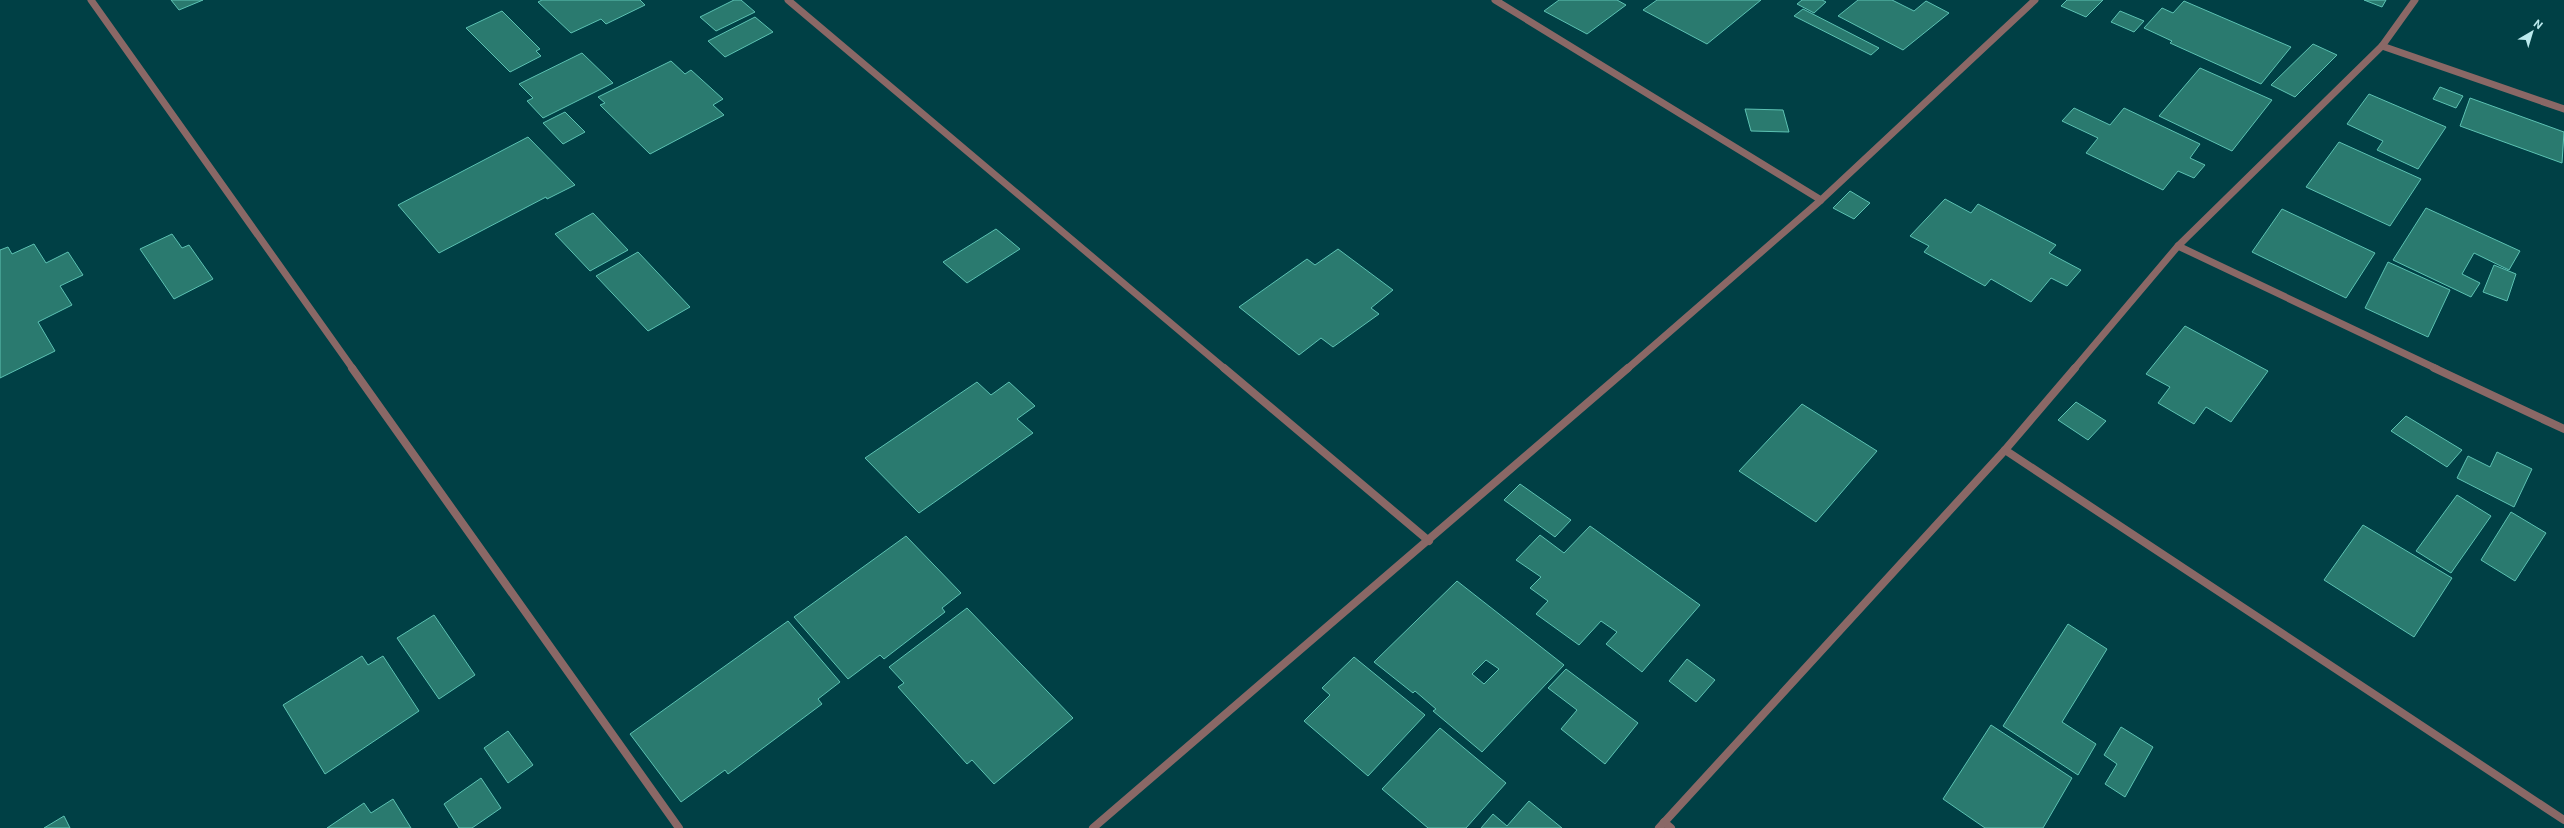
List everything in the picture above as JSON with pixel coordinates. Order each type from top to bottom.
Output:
[{"type":"street","points":[[91,0],[679,828]]},
{"type":"street","points":[[788,0],[1429,541]]},
{"type":"street","points":[[1495,0],[1821,200]]},
{"type":"street","points":[[1093,828],[1429,541],[1821,200],[2035,0]]},
{"type":"street","points":[[1665,826],[2005,450],[2178,246],[2382,46],[2415,0]]},
{"type":"street","points":[[2382,46],[2564,109]]},
{"type":"street","points":[[2178,246],[2564,429]]},
{"type":"street","points":[[2005,450],[2564,820]]},
{"type":"building","points":[[171,0],[203,0],[179,10]]},
{"type":"building","points":[[542,0],[640,0],[645,5],[606,24],[601,19],[571,33],[538,2]]},
{"type":"building","points":[[734,0],[741,0],[755,12],[716,31],[700,17]]},
{"type":"building","points":[[1559,0],[1617,0],[1626,5],[1587,34],[1544,11]]},
{"type":"building","points":[[1657,0],[1761,0],[1707,44],[1643,10]]},
{"type":"building","points":[[1802,0],[1822,0],[1826,2],[1814,13],[1797,4]]},
{"type":"building","points":[[1858,0],[1892,0],[1914,11],[1926,1],[1949,13],[1903,50],[1838,16]]},
{"type":"building","points":[[2067,0],[2103,0],[2086,17],[2061,6]]},
{"type":"building","points":[[2364,0],[2386,0],[2382,7]]},
{"type":"building","points":[[2184,1],[2291,47],[2261,84],[2170,43],[2172,41],[2144,28],[2162,8],[2173,13]]},
{"type":"building","points":[[1803,9],[1879,48],[1871,55],[1794,16]]},
{"type":"building","points":[[502,11],[540,49],[536,51],[541,56],[510,72],[466,28]]},
{"type":"building","points":[[2120,11],[2144,21],[2134,32],[2111,22]]},
{"type":"building","points":[[755,17],[773,32],[725,57],[708,41]]},
{"type":"building","points":[[2313,44],[2337,55],[2295,97],[2271,85]]},
{"type":"building","points":[[582,53],[613,83],[543,118],[527,101],[533,98],[519,84]]},
{"type":"building","points":[[671,61],[685,74],[691,70],[723,99],[713,105],[724,115],[650,154],[600,105],[605,103],[598,97]]},
{"type":"building","points":[[2200,68],[2272,100],[2232,151],[2159,116]]},
{"type":"building","points":[[2440,87],[2463,96],[2456,108],[2433,99]]},
{"type":"building","points":[[2369,94],[2446,127],[2418,169],[2377,150],[2383,141],[2347,124]]},
{"type":"building","points":[[2470,98],[2564,132],[2562,163],[2460,126]]},
{"type":"building","points":[[2074,108],[2110,125],[2124,108],[2200,144],[2190,158],[2205,165],[2194,178],[2178,171],[2163,190],[2086,153],[2098,138],[2062,121]]},
{"type":"building","points":[[1745,109],[1783,110],[1789,132],[1751,131]]},
{"type":"building","points":[[565,112],[585,132],[563,144],[543,123]]},
{"type":"building","points":[[528,137],[575,185],[547,199],[546,197],[439,253],[398,205]]},
{"type":"building","points":[[2339,142],[2421,179],[2390,226],[2306,187]]},
{"type":"building","points":[[1850,191],[1870,203],[1854,219],[1833,208]]},
{"type":"building","points":[[1945,199],[1971,213],[1978,204],[2056,245],[2049,253],[2081,270],[2067,286],[2051,278],[2031,302],[1991,279],[1985,286],[1924,252],[1929,246],[1910,236]]},
{"type":"building","points":[[2426,208],[2520,251],[2509,270],[2474,253],[2462,274],[2480,283],[2471,297],[2393,260]]},
{"type":"building","points":[[2282,209],[2375,253],[2346,298],[2252,252]]},
{"type":"building","points":[[593,213],[628,250],[590,271],[555,234]]},
{"type":"building","points":[[996,229],[1020,249],[967,283],[943,262]]},
{"type":"building","points":[[172,234],[182,248],[189,245],[213,279],[174,299],[140,249]]},
{"type":"building","points":[[34,244],[46,263],[68,252],[83,275],[60,286],[72,305],[38,322],[55,351],[0,378],[0,250],[8,247],[12,254]]},
{"type":"building","points":[[1338,249],[1393,290],[1371,308],[1379,314],[1333,347],[1321,338],[1299,355],[1239,307],[1307,259],[1315,265]]},
{"type":"building","points":[[638,252],[690,307],[648,331],[596,276]]},
{"type":"building","points":[[2388,262],[2450,290],[2428,337],[2365,308]]},
{"type":"building","points":[[2494,265],[2516,274],[2507,301],[2483,292]]},
{"type":"building","points":[[2185,326],[2268,371],[2231,422],[2206,407],[2194,424],[2158,403],[2170,387],[2146,374]]},
{"type":"building","points":[[977,382],[991,395],[1009,382],[1035,406],[1017,419],[1033,433],[919,513],[865,458]]},
{"type":"building","points":[[2076,402],[2106,421],[2088,440],[2058,420]]},
{"type":"building","points":[[1802,404],[1877,451],[1816,522],[1739,471]]},
{"type":"building","points":[[2406,416],[2462,450],[2447,467],[2391,431]]},
{"type":"building","points":[[2497,452],[2532,469],[2514,507],[2457,478],[2468,456],[2490,467]]},
{"type":"building","points":[[1520,484],[1571,520],[1555,537],[1504,500]]},
{"type":"building","points":[[2457,495],[2491,516],[2451,573],[2416,551]]},
{"type":"building","points":[[2511,512],[2546,533],[2515,581],[2481,560]]},
{"type":"building","points":[[2363,525],[2452,578],[2414,637],[2324,580]]},
{"type":"building","points":[[1590,526],[1700,605],[1642,672],[1606,644],[1617,632],[1601,621],[1579,645],[1536,614],[1548,601],[1530,588],[1541,577],[1516,560],[1540,535],[1564,553]]},
{"type":"building","points":[[906,536],[961,593],[942,608],[945,612],[884,659],[880,655],[848,679],[794,617]]},
{"type":"building","points":[[1457,581],[1564,665],[1482,752],[1433,711],[1436,709],[1415,691],[1413,693],[1374,662]],"holes":[[[1486,660],[1499,669],[1484,684],[1472,674]]]},
{"type":"building","points":[[967,608],[1073,718],[994,784],[972,760],[967,764],[898,687],[904,683],[889,667]]},
{"type":"building","points":[[434,615],[475,675],[439,699],[397,638]]},
{"type":"building","points":[[788,621],[840,682],[818,699],[822,704],[728,774],[725,770],[681,802],[630,734]]},
{"type":"building","points":[[2068,624],[2107,649],[2062,722],[2096,744],[2078,775],[2003,726]]},
{"type":"building","points":[[362,656],[368,665],[383,656],[419,711],[325,774],[283,705]]},
{"type":"building","points":[[1354,657],[1425,715],[1368,776],[1304,721],[1330,695],[1322,688]]},
{"type":"building","points":[[1687,659],[1715,680],[1696,702],[1669,681]]},
{"type":"building","points":[[1566,669],[1638,723],[1605,764],[1561,729],[1577,710],[1548,688]]},
{"type":"building","points":[[1991,725],[2072,778],[2043,828],[1985,828],[1943,799]]},
{"type":"building","points":[[2121,727],[2153,747],[2125,797],[2105,784],[2117,764],[2104,755]]},
{"type":"building","points":[[1440,728],[1506,783],[1466,828],[1428,828],[1382,789]]},
{"type":"building","points":[[508,731],[533,765],[508,783],[484,748]]},
{"type":"building","points":[[481,778],[501,808],[472,828],[459,828],[444,804]]},
{"type":"building","points":[[393,799],[411,828],[327,828],[364,803],[371,813]]},
{"type":"building","points":[[1529,801],[1562,828],[1481,828],[1493,814],[1507,826]]},
{"type":"building","points":[[64,816],[70,828],[44,828]]}]
